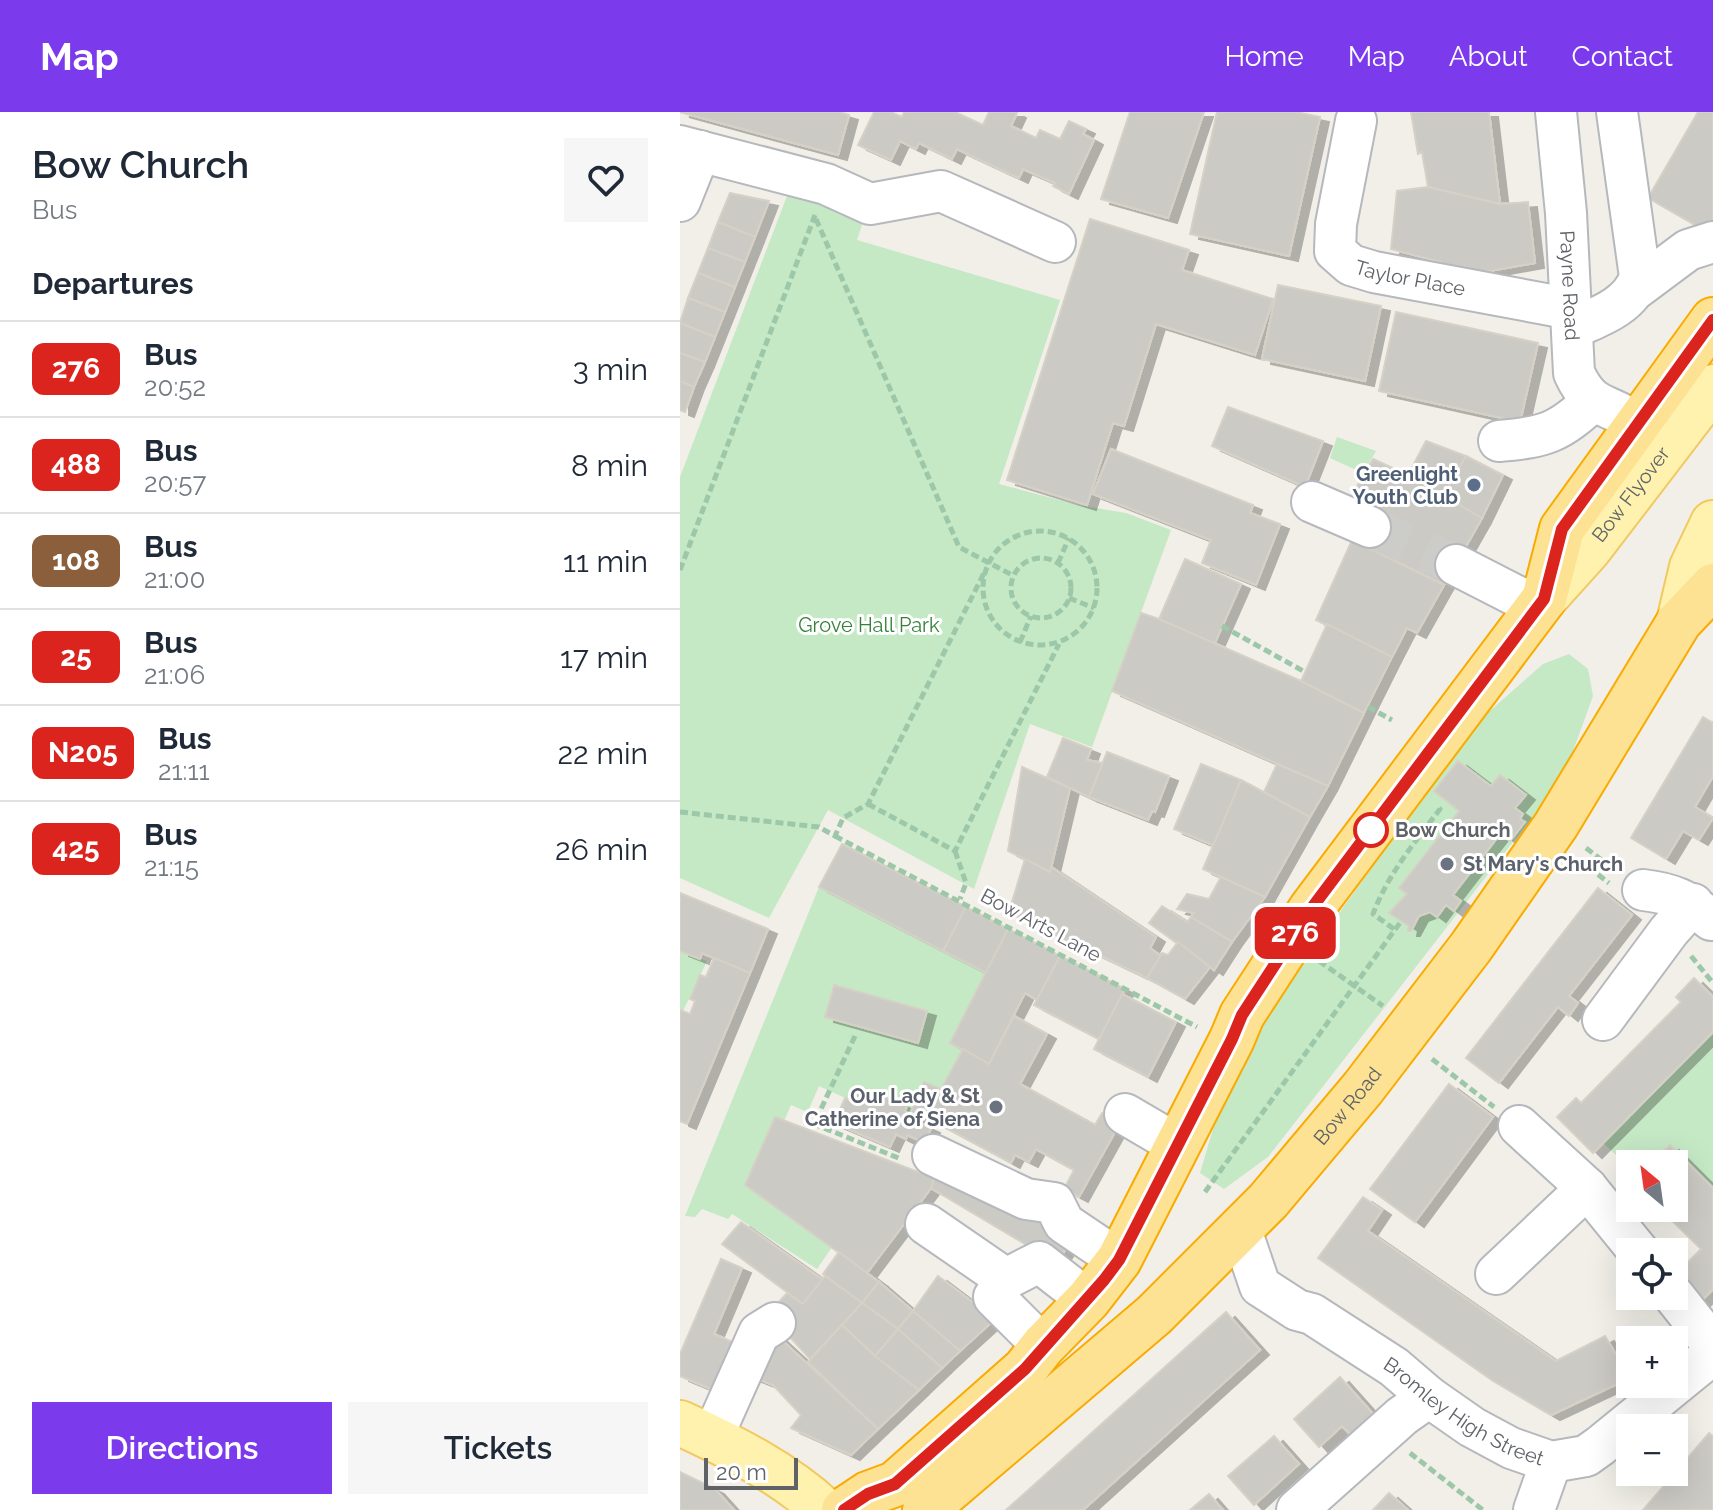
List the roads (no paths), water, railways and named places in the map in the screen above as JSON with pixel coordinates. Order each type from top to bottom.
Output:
[{"type":"highway","points":[[844,1510],[868,1494],[895,1484],[1025,1369],[1088,1300],[1119,1260],[1242,1015],[1311,909],[1541,603],[1562,529],[1713,320]]},
{"type":"highway","name":"Bow Road","points":[[925,1510],[1186,1285],[1229,1212],[1363,1088],[1471,947],[1556,825],[1679,622],[1703,576]]},
{"type":"highway","points":[[1119,1260],[1133,1274],[1149,1282],[1186,1285]]},
{"type":"main road","name":"Bow Flyover","points":[[1541,603],[1589,549],[1713,387]]},
{"type":"main road","points":[[1703,576],[1713,523]]},
{"type":"main road","points":[[696,1431],[802,1489],[824,1510]]},
{"type":"street","name":"Payne Road","points":[[1556,112],[1574,373],[1584,394],[1593,401]]},
{"type":"street","points":[[1616,113],[1640,277],[1637,288]]},
{"type":"street","name":"Taylor Place","points":[[1356,121],[1336,224],[1335,251],[1351,265],[1374,272],[1572,318]]},
{"type":"street","points":[[680,201],[690,149],[820,199],[870,204],[941,191],[1055,242]]},
{"type":"street","points":[[1572,318],[1604,316],[1637,288],[1700,246]]},
{"type":"street","points":[[1499,441],[1535,438],[1567,425],[1593,401],[1622,412],[1638,424]]},
{"type":"street","points":[[1312,502],[1370,527]]},
{"type":"street","points":[[1456,565],[1541,603]]},
{"type":"street","points":[[1643,890],[1667,892],[1703,913]]},
{"type":"street","points":[[1603,1020],[1669,931],[1703,913]]},
{"type":"street","points":[[1125,1114],[1178,1145]]},
{"type":"street","points":[[1519,1126],[1587,1188],[1628,1238]]},
{"type":"street","points":[[933,1155],[1026,1199],[1054,1203],[1064,1223],[1119,1260]]},
{"type":"street","points":[[1496,1274],[1587,1188]]},
{"type":"street","name":"Bromley High Street","points":[[1229,1212],[1260,1286],[1297,1310],[1312,1314],[1394,1367],[1429,1397],[1472,1427],[1511,1448],[1551,1462],[1586,1456],[1662,1415],[1713,1354]]},
{"type":"street","points":[[926,1224],[1006,1279]]},
{"type":"street","points":[[1043,1346],[994,1297],[1006,1279],[1039,1262],[1088,1300]]},
{"type":"street","points":[[1685,1310],[1713,1345]]},
{"type":"street","points":[[696,1431],[759,1333],[775,1323]]},
{"type":"street","points":[[1297,1510],[1385,1431],[1429,1397]]},
{"type":"street","points":[[1534,1510],[1551,1462]]},
{"type":"tunnel","points":[[1370,527],[1456,565]]},
{"type":"place","name":"Greenlight Youth Club","points":[[1474,485]]},
{"type":"place","name":"Bow Church","points":[[1371,830]]},
{"type":"place","name":"St Mary's Church","points":[[1447,864]]},
{"type":"place","name":"Our Lady & St Catherine of Siena","points":[[996,1107]]},
{"type":"park label","name":"Grove Hall Park","points":[[869,625]]}]
